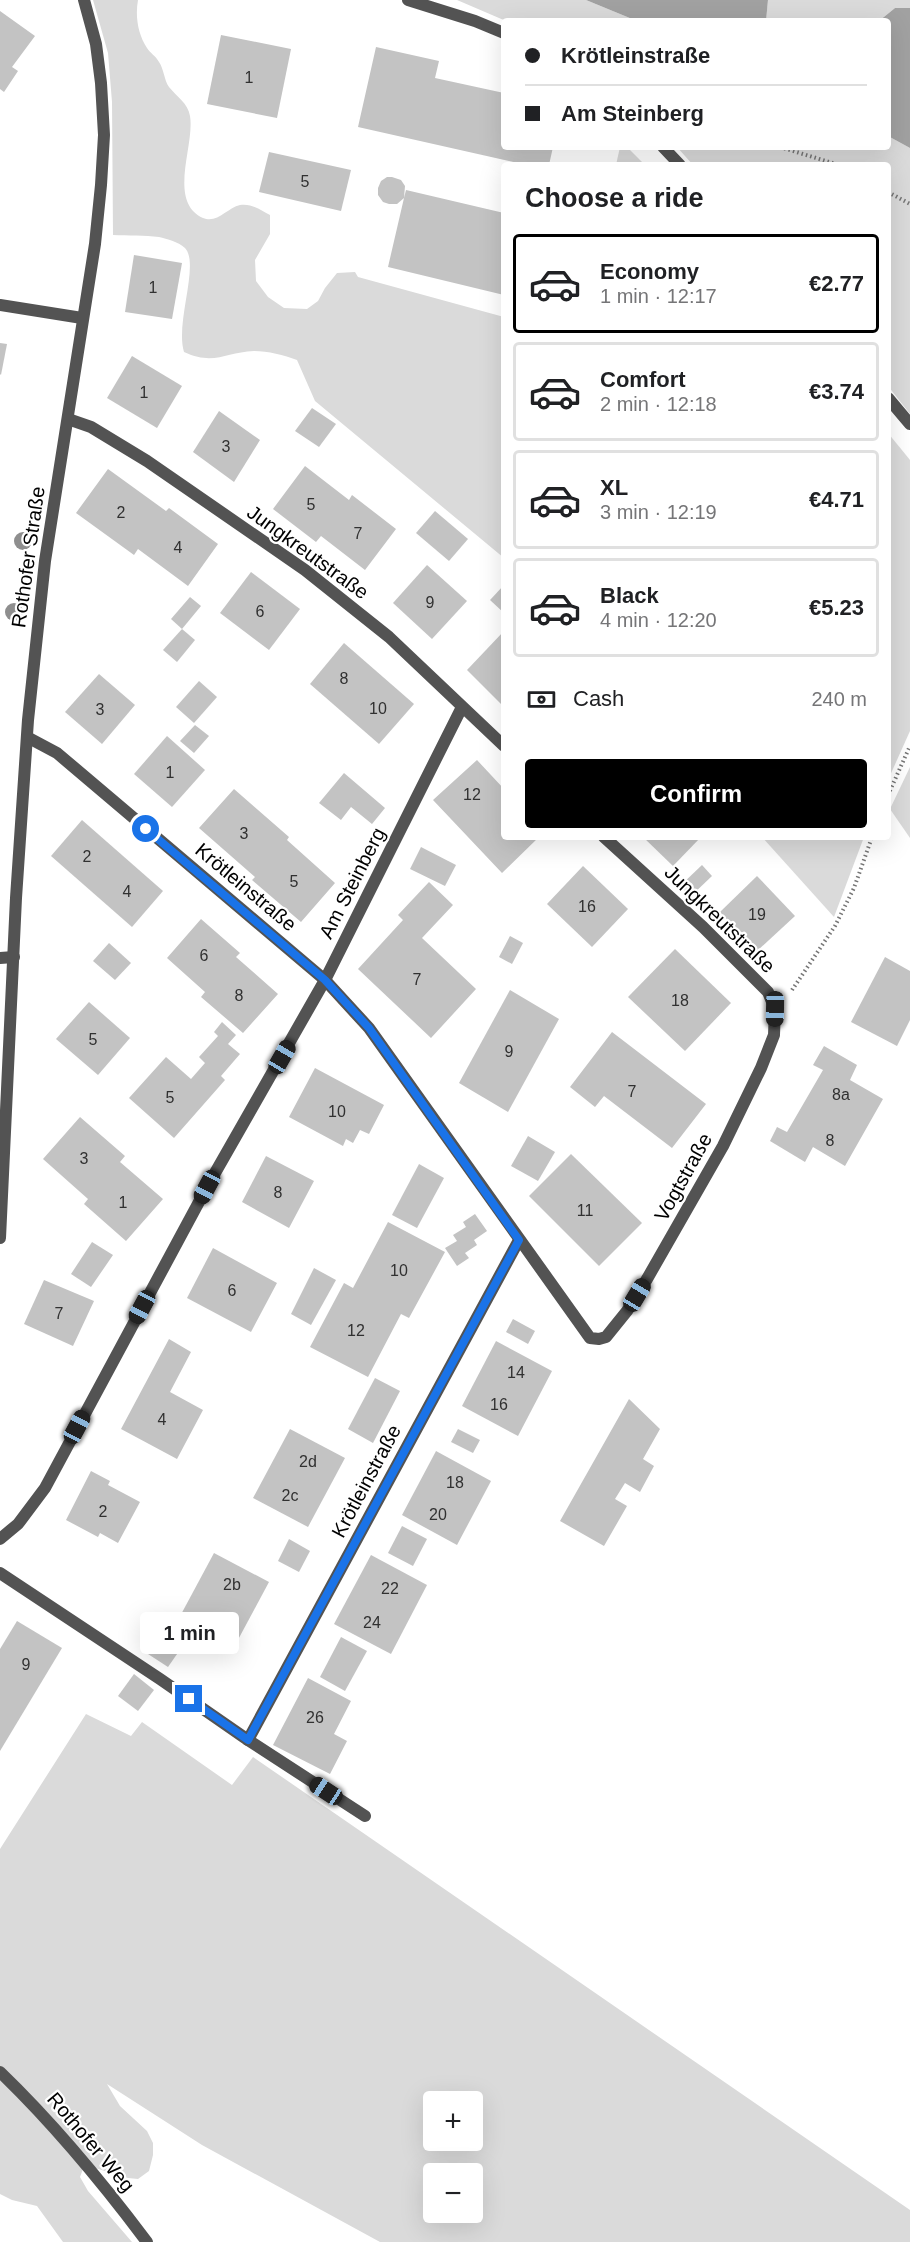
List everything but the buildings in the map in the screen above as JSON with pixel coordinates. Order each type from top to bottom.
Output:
[{"type":"street","name":"Rothofer Straße","points":[[0,1238],[27,737],[45,561],[95,244],[104,135],[96,44],[84,0]]},
{"type":"street","points":[[408,0],[501,32]]},
{"type":"street","points":[[666,150],[677,162]]},
{"type":"street","points":[[0,305],[82,318]]},
{"type":"street","points":[[891,402],[910,424]]},
{"type":"street","name":"Jungkreutstraße","points":[[68,419],[91,427],[147,461],[305,570],[388,637],[501,743]]},
{"type":"street","name":"Am Steinberg","points":[[0,1539],[18,1524],[45,1488],[207,1187],[325,980],[462,707]]},
{"type":"street","name":"Krötleinstraße","points":[[27,737],[57,753],[325,980],[369,1028],[590,1338]]},
{"type":"street","name":"Jungkreutstraße","points":[[607,840],[703,927],[768,992],[775,1009]]},
{"type":"street","points":[[0,958],[14,957]]},
{"type":"street","name":"Vogtstraße","points":[[590,1338],[599,1340],[606,1338],[627,1311],[723,1146],[761,1068],[774,1035],[775,1009]]},
{"type":"street","name":"Krötleinstraße","points":[[248,1740],[519,1240]]},
{"type":"street","points":[[0,1573],[365,1816]]},
{"type":"street","name":"Rothofer Weg","points":[[0,2072],[29,2099],[101,2181],[147,2242]]},
{"type":"path","points":[[790,150],[829,162]]},
{"type":"path","points":[[891,194],[910,204]]},
{"type":"path","points":[[891,788],[910,746]]},
{"type":"path","points":[[775,1009],[788,996],[835,926],[854,888],[871,840]]},
{"type":"shaded area","points":[[93,0],[138,0],[137,13],[141,37],[148,50],[161,65],[169,87],[189,111],[191,128],[184,186],[186,199],[192,210],[208,219],[213,219],[240,205],[256,207],[270,215],[270,234],[255,260],[256,281],[268,297],[284,308],[307,309],[318,301],[337,273],[355,272],[358,277],[501,316],[501,556],[315,401],[297,360],[259,351],[212,358],[194,356],[184,352],[182,326],[190,267],[189,256],[185,248],[176,242],[159,237],[113,235],[112,102],[108,53]]},
{"type":"shaded area","points":[[457,0],[586,0],[630,18],[501,18]]},
{"type":"shaded area","points":[[586,0],[768,0],[766,18],[630,18]]},
{"type":"shaded area","points":[[768,0],[910,0],[910,8],[895,8],[883,18],[766,18]]},
{"type":"shaded area","points":[[895,8],[910,8],[910,148],[891,138],[891,18],[883,18]]},
{"type":"shaded area","points":[[891,138],[910,148],[910,414],[891,390],[891,162],[690,162],[680,150],[891,150]]},
{"type":"shaded area","points":[[619,150],[630,150],[642,162],[617,162]]},
{"type":"shaded area","points":[[891,437],[910,460],[910,731],[891,773]]},
{"type":"shaded area","points":[[910,767],[910,838],[891,810]]},
{"type":"shaded area","points":[[765,840],[863,840],[834,917]]},
{"type":"shaded area","points":[[86,1714],[131,1736],[142,1722],[232,1785],[253,1757],[910,2210],[910,2242],[380,2242],[202,2145],[107,2084],[120,2106],[147,2131],[153,2143],[149,2171],[138,2179],[95,2168],[83,2169],[80,2177],[88,2191],[132,2242],[63,2242],[37,2206],[12,2200],[0,2194],[0,1849]]},
{"type":"route","points":[[146,829],[325,980],[345,1000],[369,1028],[519,1240],[248,1740],[189,1699]]}]
